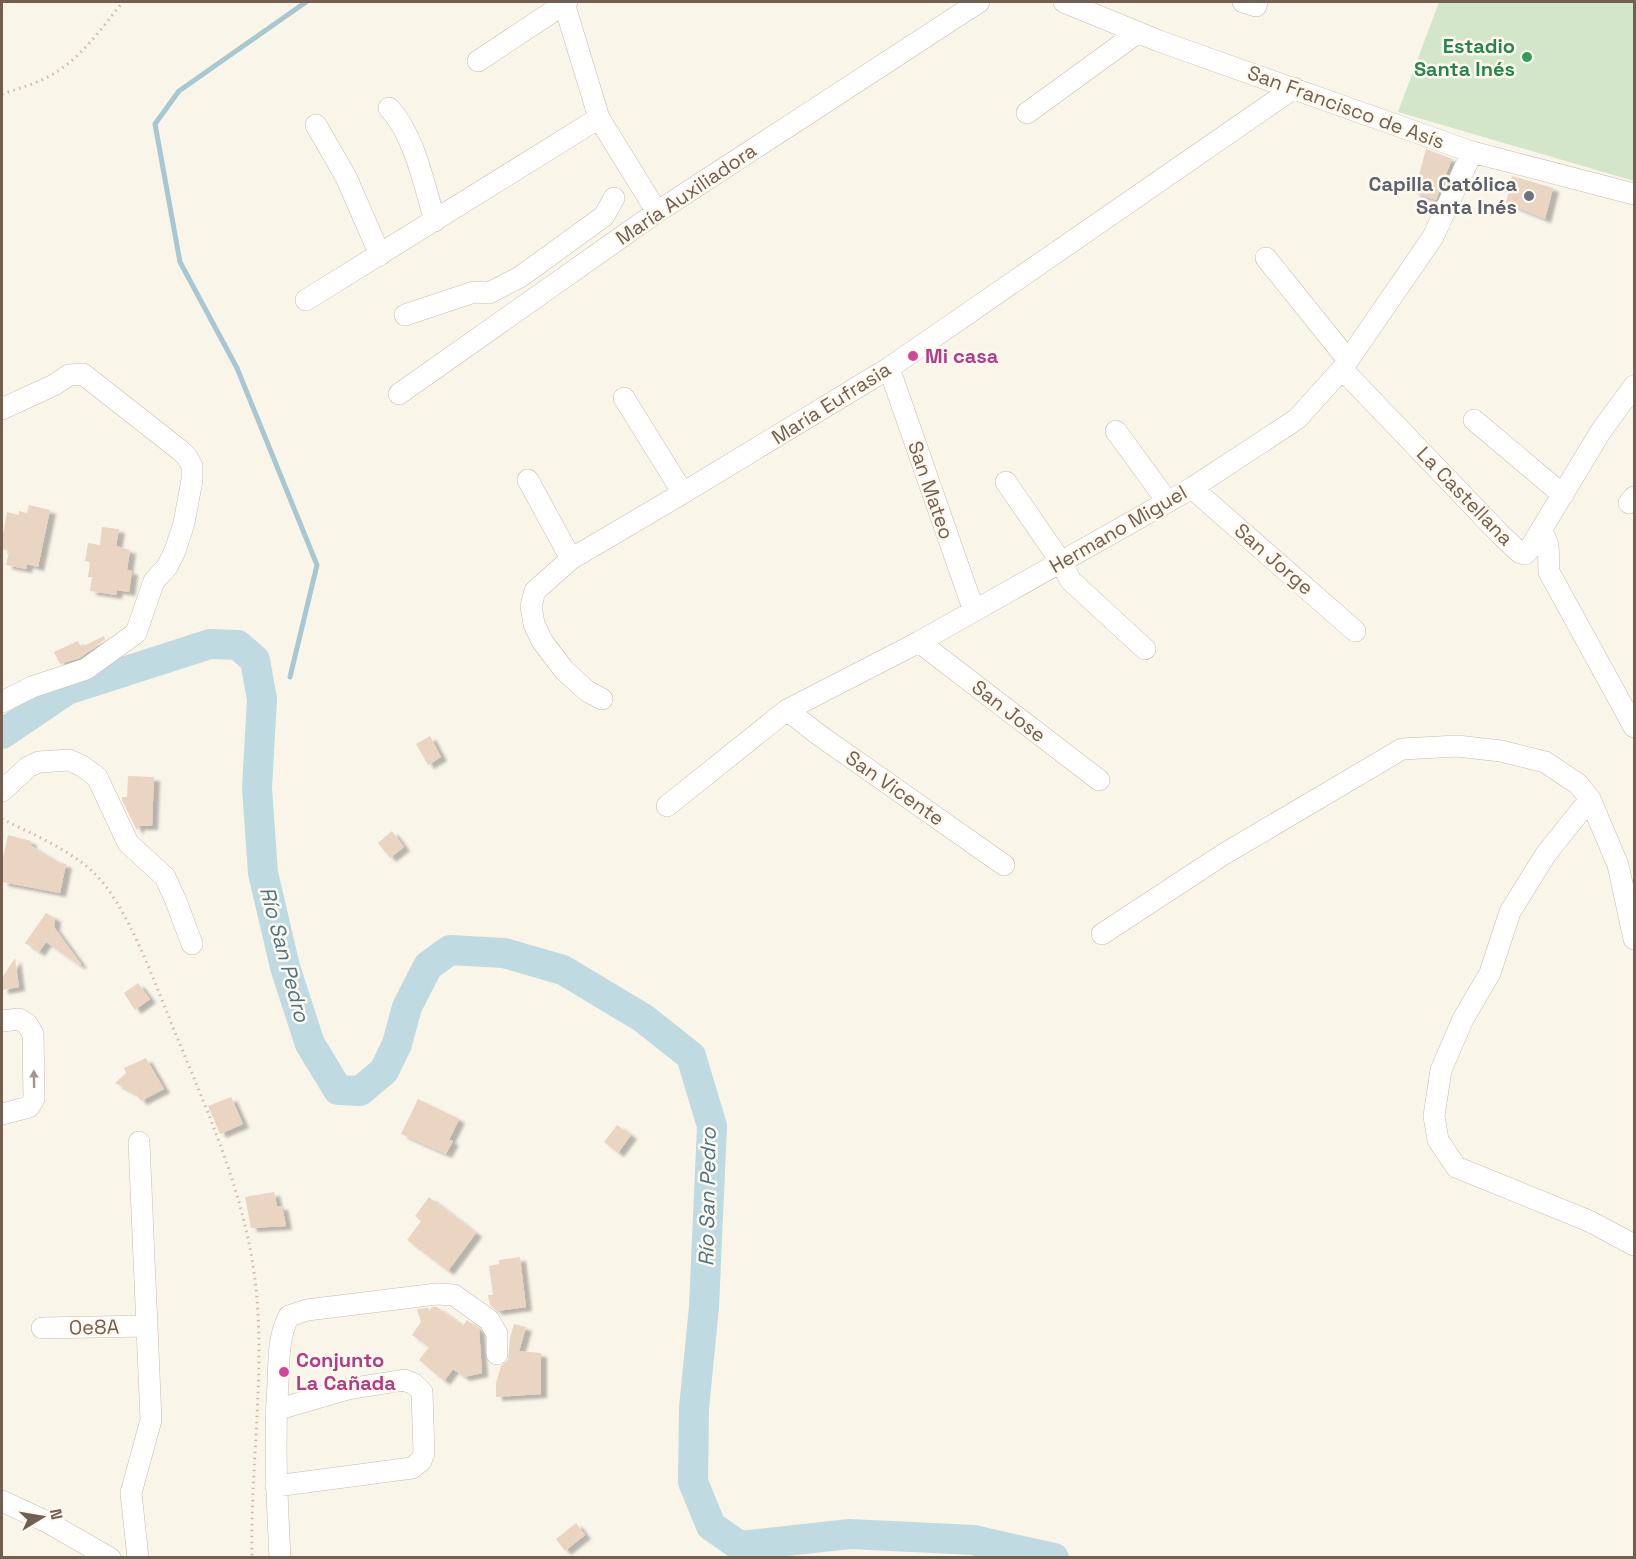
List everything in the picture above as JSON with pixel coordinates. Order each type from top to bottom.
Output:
[{"type":"street","points":[[478,61],[565,2],[599,118],[657,212]]},
{"type":"street","name":"María Auxiliadora","points":[[399,394],[657,212],[979,2]]},
{"type":"street","name":"San Francisco de Asís","points":[[1065,2],[1137,33],[1472,152],[1635,194]]},
{"type":"street","points":[[1243,2],[1256,6],[1257,2]]},
{"type":"street","points":[[1027,113],[1137,33]]},
{"type":"street","name":"María Eufrasia","points":[[602,699],[587,691],[564,670],[542,641],[534,624],[531,606],[535,591],[571,559],[889,368],[1294,88]]},
{"type":"street","points":[[389,108],[400,120],[410,141],[435,221]]},
{"type":"street","points":[[306,300],[599,118]]},
{"type":"street","points":[[316,125],[346,177],[380,255]]},
{"type":"street","name":"Hermano Miguel","points":[[667,806],[787,710],[919,642],[1192,488],[1297,419],[1345,365],[1433,237],[1472,152]]},
{"type":"street","points":[[405,315],[474,292],[489,293],[520,278],[604,216],[614,198]]},
{"type":"street","points":[[1266,258],[1345,365]]},
{"type":"street","points":[[489,293],[506,319]]},
{"type":"street","name":"La Castellana","points":[[1345,365],[1520,553],[1525,554],[1601,431],[1635,386]]},
{"type":"street","name":"San Mateo","points":[[889,368],[974,611]]},
{"type":"street","points":[[2,408],[54,385],[69,375],[83,374],[181,451],[192,466],[192,480],[184,523],[175,551],[167,567],[154,581],[136,633],[86,669],[32,687],[2,702]]},
{"type":"street","points":[[624,398],[683,493]]},
{"type":"street","points":[[1474,420],[1563,495]]},
{"type":"street","points":[[1116,431],[1167,501]]},
{"type":"street","points":[[528,480],[571,559]]},
{"type":"street","points":[[1006,482],[1062,562],[1071,581],[1145,649]]},
{"type":"street","name":"San Jorge","points":[[1192,488],[1355,631]]},
{"type":"street","points":[[1541,531],[1547,538],[1549,548],[1549,572],[1635,727]]},
{"type":"street","name":"San Jose","points":[[919,642],[1099,780]]},
{"type":"street","name":"San Vicente","points":[[787,710],[1004,865]]},
{"type":"street","points":[[1102,934],[1224,854],[1402,749],[1457,746],[1501,750],[1545,762],[1578,784],[1590,799],[1626,864],[1635,939]]},
{"type":"street","points":[[2,791],[28,767],[39,762],[69,760],[97,777],[128,843],[165,877],[192,944]]},
{"type":"street","points":[[1590,799],[1546,854],[1510,912],[1490,973],[1463,1019],[1441,1070],[1434,1116],[1438,1140],[1456,1167],[1589,1221],[1635,1245]]},
{"type":"street","points":[[2,1022],[19,1019],[27,1024],[33,1034],[34,1099],[29,1107],[2,1114]]},
{"type":"street","points":[[138,1557],[131,1493],[152,1420],[139,1142]]},
{"type":"street","points":[[280,1557],[276,1486],[276,1410],[280,1337],[289,1316],[307,1310],[437,1294],[454,1295],[489,1320],[497,1334],[497,1354]]},
{"type":"street","name":"Oe8A","points":[[42,1328],[147,1326]]},
{"type":"street","points":[[276,1410],[348,1389],[404,1380],[414,1384],[422,1392],[424,1453],[421,1461],[412,1468],[276,1486]]},
{"type":"street","points":[[2,1501],[47,1522],[110,1557]]},
{"type":"path","points":[[2,94],[33,84],[58,71],[87,46],[123,2]]},
{"type":"path","points":[[2,819],[44,840],[87,868],[95,874],[116,902],[160,996],[230,1170],[252,1253],[257,1300],[258,1342],[251,1527],[252,1557]]},
{"type":"green space","name":"Estadio Santa Inés","points":[[1439,2],[1634,2],[1634,181],[1398,112]]},
{"type":"building","points":[[1426,149],[1452,159],[1436,200],[1414,193]]},
{"type":"building","name":"Capilla Católica Santa Inés","points":[[1512,176],[1553,188],[1545,219],[1506,203]]},
{"type":"building","points":[[29,505],[50,510],[38,567],[27,564],[26,569],[6,565],[9,551],[2,549],[2,540],[7,512],[19,515],[19,511],[27,513]]},
{"type":"building","points":[[102,527],[119,529],[116,546],[130,550],[127,570],[132,571],[129,592],[117,590],[116,595],[90,591],[92,577],[88,577],[90,562],[85,561],[88,543],[100,545]]},
{"type":"building","points":[[104,636],[105,639],[80,658],[60,664],[54,652],[78,641],[81,647]]},
{"type":"building","points":[[430,736],[441,757],[428,765],[416,744]]},
{"type":"building","points":[[128,776],[154,777],[152,826],[138,826],[138,830],[136,829],[122,800],[122,797],[127,797]]},
{"type":"building","points":[[392,831],[404,847],[390,858],[378,843]]},
{"type":"building","points":[[8,835],[31,841],[30,845],[60,863],[66,864],[60,893],[2,882],[2,862]]},
{"type":"building","points":[[46,913],[55,918],[54,927],[81,964],[79,965],[46,942],[39,952],[25,943]]},
{"type":"building","points":[[15,958],[19,987],[2,990],[2,978]]},
{"type":"building","points":[[138,983],[150,999],[135,1010],[124,993]]},
{"type":"building","points":[[146,1058],[164,1089],[141,1101],[136,1094],[115,1083],[126,1073],[124,1068]]},
{"type":"building","points":[[231,1097],[243,1124],[220,1134],[208,1106]]},
{"type":"building","points":[[418,1099],[459,1119],[449,1140],[453,1141],[446,1154],[401,1134]]},
{"type":"building","points":[[617,1125],[631,1135],[618,1153],[604,1142]]},
{"type":"building","points":[[274,1192],[277,1206],[282,1206],[286,1226],[251,1228],[245,1197]]},
{"type":"building","points":[[429,1197],[476,1233],[448,1271],[407,1240],[421,1221],[415,1216]]},
{"type":"building","points":[[520,1257],[526,1307],[497,1311],[490,1305],[488,1295],[493,1295],[489,1266],[499,1264],[499,1260]]},
{"type":"building","points":[[432,1307],[437,1307],[463,1326],[467,1320],[479,1329],[482,1373],[464,1377],[453,1369],[444,1381],[419,1360],[429,1347],[412,1335],[421,1322],[417,1309],[428,1308],[430,1310]]},
{"type":"building","points":[[514,1324],[526,1327],[519,1351],[541,1353],[541,1394],[496,1397],[496,1383],[501,1366],[508,1360]]},
{"type":"building","points":[[576,1523],[585,1535],[565,1551],[556,1539]]},
{"type":"waterway","points":[[290,677],[317,565],[237,368],[180,262],[155,124],[179,91],[306,2]]},
{"type":"waterway","name":"Río San Pedro","points":[[2,734],[67,690],[210,644],[238,645],[255,660],[262,699],[257,788],[263,873],[285,967],[310,1044],[338,1090],[360,1091],[384,1071],[397,1044],[407,1007],[428,966],[450,950],[504,953],[563,970],[643,1018],[691,1056],[712,1126],[704,1307],[694,1408],[693,1482],[711,1526],[740,1546],[850,1534],[973,1540],[1054,1558]]},
{"type":"place","name":"Estadio Santa Inés","points":[[1527,57]]},
{"type":"place","name":"Capilla Católica Santa Inés","points":[[1529,196]]},
{"type":"place","name":"Mi casa","points":[[913,356]]},
{"type":"place","name":"Conjunto La Cañada","points":[[284,1372]]}]
